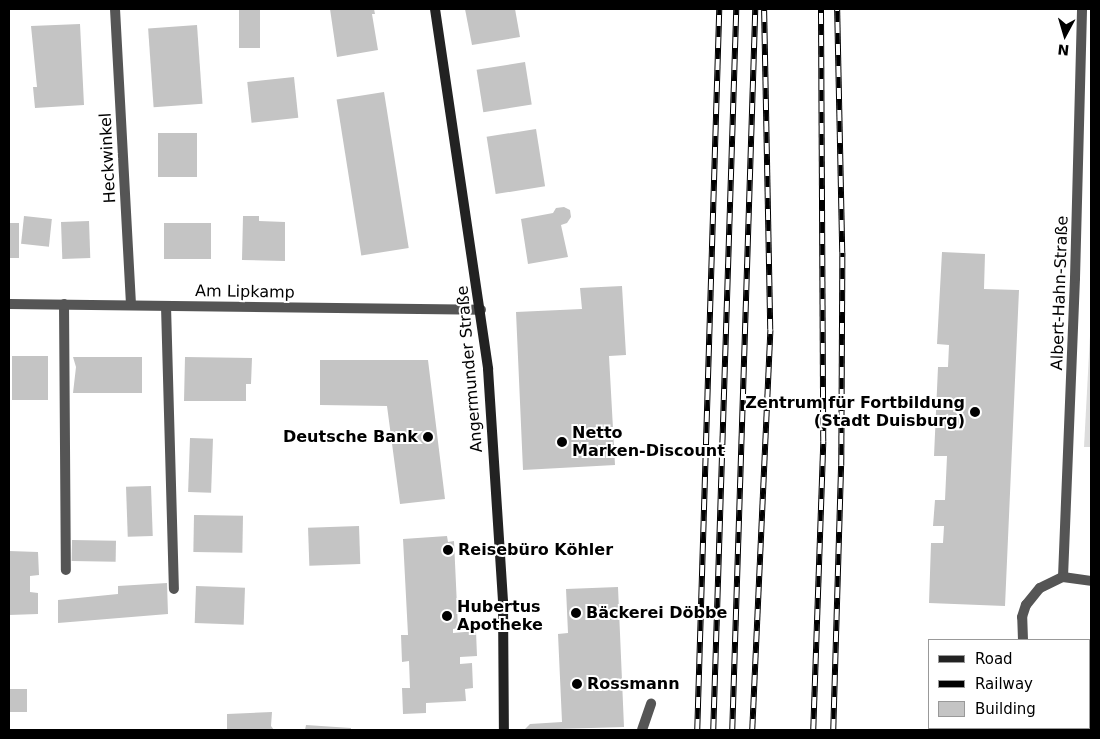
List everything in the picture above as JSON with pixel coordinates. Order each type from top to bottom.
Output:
[{"type":"main road","name":"Angermunder Straße","points":[[435,9],[481,310],[503,602],[504,730]]},
{"type":"street","name":"Heckwinkel","points":[[116,9],[131,305]]},
{"type":"street","name":"Albert-Hahn-Straße","points":[[1063,577],[1075,288],[1082,9]]},
{"type":"street","name":"Am Lipkamp","points":[[9,304],[481,310]]},
{"type":"street","points":[[64,304],[66,570]]},
{"type":"street","points":[[166,306],[174,589]]},
{"type":"street","points":[[1024,639],[1022,617],[1030,600],[1040,588],[1063,577],[1091,580]]},
{"type":"street","points":[[642,730],[651,704]]},
{"type":"shaded area","points":[[1091,317],[1091,447],[1084,447]]},
{"type":"building","points":[[239,9],[260,9],[260,48],[239,48]]},
{"type":"building","points":[[330,9],[374,9],[375,14],[372,14],[378,50],[337,57]]},
{"type":"building","points":[[465,9],[515,9],[520,37],[472,45]]},
{"type":"building","points":[[80,24],[84,105],[35,108],[33,87],[37,87],[31,26]]},
{"type":"building","points":[[197,25],[203,104],[154,107],[148,28]]},
{"type":"building","points":[[525,62],[532,104],[483,112],[477,70]]},
{"type":"building","points":[[294,77],[298,118],[252,123],[247,82]]},
{"type":"building","points":[[384,92],[409,248],[361,256],[337,100]]},
{"type":"building","points":[[536,129],[545,186],[496,194],[487,137]]},
{"type":"building","points":[[158,133],[197,133],[197,177],[158,177]]},
{"type":"building","points":[[564,207],[570,210],[571,217],[567,223],[561,225],[568,257],[528,264],[521,219],[553,213],[556,208]]},
{"type":"building","points":[[24,216],[52,219],[49,247],[21,244]]},
{"type":"building","points":[[243,216],[259,216],[259,221],[285,222],[285,261],[242,260]]},
{"type":"building","points":[[89,221],[90,258],[62,259],[61,222]]},
{"type":"building","points":[[9,223],[19,223],[19,258],[9,258]]},
{"type":"building","points":[[164,223],[211,223],[211,259],[164,259]]},
{"type":"building","name":"Zentrum für Fortbildung (Stadt Duisburg)","points":[[942,252],[985,254],[984,289],[1019,290],[1005,606],[929,603],[931,543],[943,543],[944,526],[933,526],[935,500],[945,500],[947,456],[934,456],[938,367],[948,367],[949,345],[937,344]]},
{"type":"building","points":[[622,286],[626,355],[609,356],[615,465],[523,470],[516,312],[582,309],[580,288]]},
{"type":"building","points":[[12,356],[48,356],[48,400],[12,400]]},
{"type":"building","points":[[73,357],[142,357],[142,393],[73,393],[76,367]]},
{"type":"building","points":[[185,357],[252,358],[251,384],[246,384],[246,401],[184,401]]},
{"type":"building","points":[[320,360],[428,360],[445,499],[400,504],[387,406],[320,405]]},
{"type":"building","points":[[190,438],[213,439],[211,493],[188,492]]},
{"type":"building","points":[[151,486],[153,536],[128,537],[126,487]]},
{"type":"building","points":[[194,515],[243,516],[242,553],[193,552]]},
{"type":"building","points":[[359,526],[360,564],[309,566],[308,528]]},
{"type":"building","points":[[447,536],[448,542],[454,541],[458,628],[453,629],[453,633],[476,631],[477,656],[460,657],[460,664],[472,663],[473,688],[465,689],[466,701],[426,703],[426,713],[403,714],[402,688],[410,688],[409,661],[402,662],[401,635],[408,635],[403,539]]},
{"type":"building","points":[[72,540],[116,541],[116,562],[72,561]]},
{"type":"building","points":[[9,551],[38,552],[39,575],[30,576],[30,592],[38,593],[38,614],[9,615]]},
{"type":"building","points":[[167,583],[168,614],[58,623],[58,600],[118,594],[118,586]]},
{"type":"building","points":[[196,586],[245,588],[244,625],[195,623]]},
{"type":"building","points":[[618,587],[624,727],[524,730],[530,724],[562,722],[558,634],[568,633],[566,589]]},
{"type":"building","points":[[9,689],[27,689],[27,712],[9,712]]},
{"type":"building","points":[[272,712],[271,726],[274,730],[227,730],[227,714]]},
{"type":"building","points":[[306,725],[351,728],[351,730],[305,730]]},
{"type":"railway","points":[[697,730],[719,9]]},
{"type":"railway","points":[[713,730],[736,9]]},
{"type":"railway","points":[[732,730],[755,9]]},
{"type":"railway","points":[[752,730],[770,330],[764,9]]},
{"type":"railway","points":[[813,730],[823,442],[821,9]]},
{"type":"railway","points":[[833,730],[841,466],[842,253],[837,9]]},
{"type":"place","name":"Zentrum für Fortbildung (Stadt Duisburg)","points":[[975,412]]},
{"type":"place","name":"Deutsche Bank","points":[[428,437]]},
{"type":"place","name":"Netto Marken-Discount","points":[[562,442]]},
{"type":"place","name":"Reisebüro Köhler","points":[[448,550]]},
{"type":"place","name":"Bäckerei Döbbe","points":[[576,613]]},
{"type":"place","name":"Hubertus Apotheke","points":[[447,616]]},
{"type":"place","name":"Rossmann","points":[[577,684]]}]
